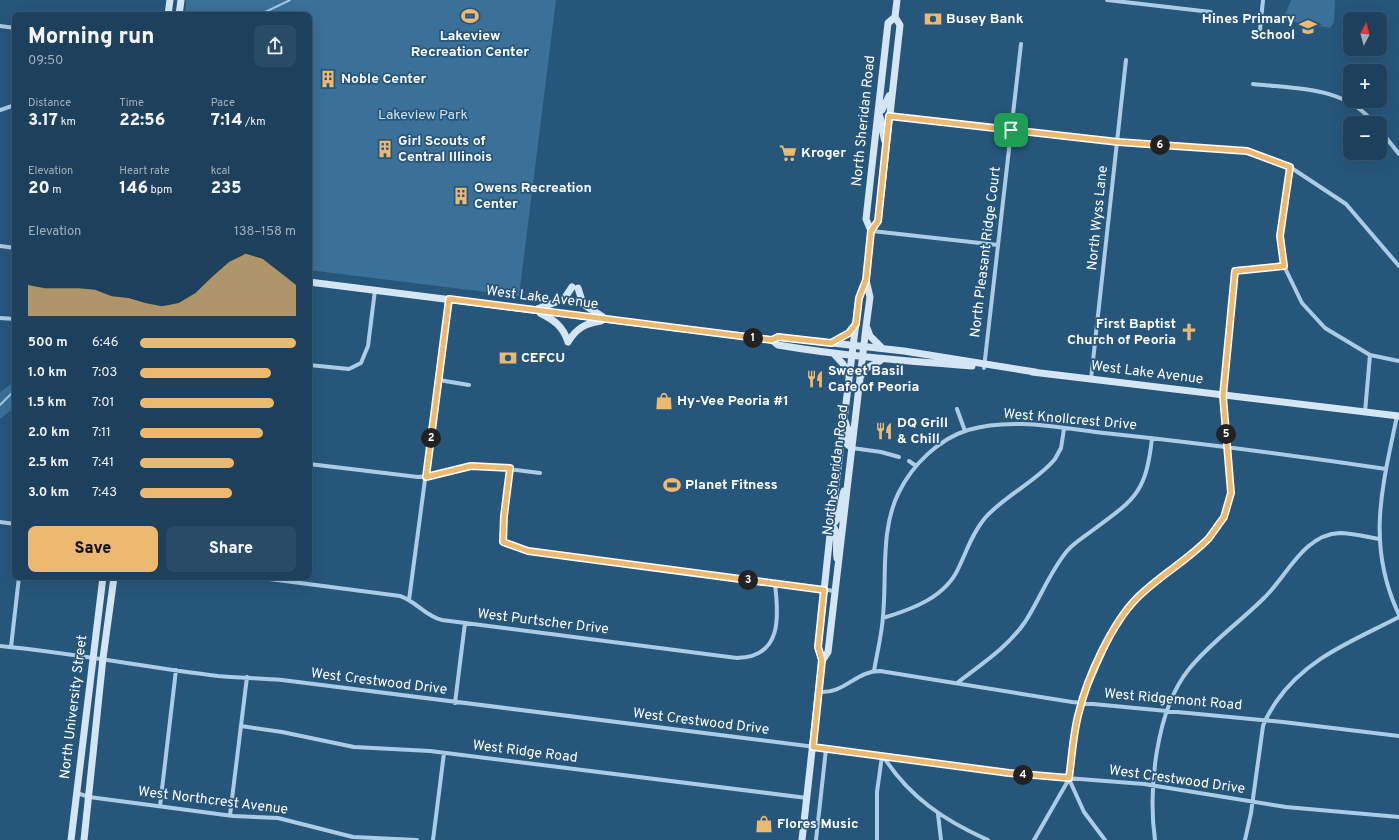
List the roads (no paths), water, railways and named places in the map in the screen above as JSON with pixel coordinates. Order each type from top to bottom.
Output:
[{"type":"main road","points":[[168,12],[170,0]]},
{"type":"main road","points":[[179,12],[181,0]]},
{"type":"main road","name":"North Sheridan Road","points":[[802,840],[822,660],[818,647],[831,525],[859,298],[866,280],[871,231],[866,219],[888,24],[895,17],[897,0]]},
{"type":"main road","name":"North Sheridan Road","points":[[871,231],[878,221],[900,24],[895,17]]},
{"type":"main road","points":[[886,143],[882,132],[881,118],[878,113],[886,104],[892,91]]},
{"type":"main road","name":"North Sheridan Road","points":[[822,660],[828,652],[870,297],[866,280]]},
{"type":"main road","name":"West Lake Avenue","points":[[312,282],[772,340],[778,345],[882,360],[984,366]]},
{"type":"main road","points":[[535,310],[564,299],[575,288],[583,304],[607,319]]},
{"type":"main road","points":[[535,310],[559,324],[564,330],[568,342],[581,326],[607,319]]},
{"type":"main road","points":[[831,343],[849,333],[856,324]]},
{"type":"main road","points":[[866,327],[870,336],[882,349]]},
{"type":"main road","name":"West Lake Avenue","points":[[772,340],[778,337],[864,346],[984,366],[1398,416]]},
{"type":"main road","points":[[834,354],[843,364],[850,377]]},
{"type":"main road","points":[[860,378],[865,369],[882,360]]},
{"type":"main road","points":[[844,420],[848,430],[847,444],[852,448]]},
{"type":"main road","points":[[838,565],[835,549],[836,531],[831,525],[835,523],[839,516],[841,498],[848,484]]},
{"type":"main road","name":"North University Street","points":[[71,840],[103,580]]},
{"type":"main road","name":"North University Street","points":[[84,840],[103,658],[114,580]]},
{"type":"street","points":[[1107,0],[1211,12]]},
{"type":"street","points":[[1260,30],[1263,0]]},
{"type":"street","points":[[0,26],[12,28]]},
{"type":"street","name":"North Pleasant Ridge Court","points":[[984,366],[1021,44]]},
{"type":"street","name":"North Wyss Lane","points":[[1091,379],[1126,60]]},
{"type":"street","points":[[1253,84],[1330,94],[1346,99],[1358,106],[1367,116]]},
{"type":"street","points":[[0,110],[12,106]]},
{"type":"street","points":[[889,116],[1118,142],[1247,151],[1290,167],[1346,204],[1399,266]]},
{"type":"street","points":[[1387,139],[1399,154]]},
{"type":"street","points":[[1290,167],[1280,236],[1284,266],[1302,303],[1325,328],[1370,355],[1399,361]]},
{"type":"street","points":[[871,231],[998,245]]},
{"type":"street","points":[[0,246],[12,248]]},
{"type":"street","points":[[1034,840],[1069,778],[1076,724],[1081,703],[1110,636],[1125,612],[1143,592],[1207,540],[1222,520],[1228,505],[1231,490],[1223,396],[1235,271],[1284,266]]},
{"type":"street","points":[[312,365],[349,369],[361,363],[367,349],[375,290]]},
{"type":"street","points":[[409,600],[449,299]]},
{"type":"street","points":[[0,318],[12,319]]},
{"type":"street","points":[[1365,412],[1370,355]]},
{"type":"street","points":[[439,380],[469,384]]},
{"type":"street","points":[[957,409],[965,431]]},
{"type":"street","points":[[1245,840],[1253,803],[1265,720],[1285,689],[1305,669],[1329,653],[1399,616],[1385,579],[1379,539],[1379,512],[1386,469],[1398,416]]},
{"type":"street","name":"West Knollcrest Drive","points":[[874,672],[883,618],[887,542],[890,516],[899,492],[916,466],[940,445],[965,431],[991,425],[1007,424],[1064,428],[1227,446],[1386,469]]},
{"type":"street","points":[[883,618],[926,601],[947,586],[957,573],[972,538],[985,518],[1055,459],[1061,448],[1064,428]]},
{"type":"street","points":[[957,683],[996,654],[1021,627],[1051,574],[1069,549],[1124,508],[1134,497],[1146,476],[1152,438]]},
{"type":"street","points":[[852,448],[877,451],[899,457]]},
{"type":"street","points":[[909,461],[916,466]]},
{"type":"street","points":[[312,464],[426,477],[471,466],[510,468],[540,473]]},
{"type":"street","points":[[510,468],[504,516],[503,542],[528,551],[835,591]]},
{"type":"street","points":[[0,522],[12,524]]},
{"type":"street","points":[[1155,840],[1152,811],[1159,742],[1166,711],[1179,683],[1194,663],[1265,598],[1312,543],[1323,536],[1338,533],[1379,539]]},
{"type":"street","points":[[11,647],[19,580]]},
{"type":"street","name":"West Purtscher Drive","points":[[277,580],[397,596],[409,600],[434,618],[741,658],[762,651],[773,638],[778,622],[775,584]]},
{"type":"street","points":[[455,703],[466,623]]},
{"type":"street","name":"West Crestwood Drive","points":[[0,646],[103,658],[220,676],[246,677],[813,747],[1009,773],[1154,785],[1253,803],[1399,817]]},
{"type":"street","points":[[160,806],[176,670]]},
{"type":"street","points":[[818,692],[834,692],[864,674],[874,672]]},
{"type":"street","name":"West Ridgemont Road","points":[[874,672],[957,683],[1081,703],[1265,720],[1399,736]]},
{"type":"street","points":[[230,815],[246,677]]},
{"type":"street","name":"West Ridge Road","points":[[240,726],[282,732],[350,747],[444,753],[807,798]]},
{"type":"street","points":[[816,840],[826,749]]},
{"type":"street","points":[[433,840],[444,753]]},
{"type":"street","points":[[882,756],[905,786],[938,814],[988,840]]},
{"type":"street","points":[[877,840],[877,792],[882,756]]},
{"type":"street","points":[[1069,778],[1087,817],[1105,840]]},
{"type":"street","name":"West Northcrest Avenue","points":[[77,793],[88,797],[230,815],[278,818],[353,837],[416,840]]},
{"type":"street","points":[[938,814],[942,840]]},
{"type":"waterway","points":[[265,12],[290,0]]},
{"type":"waterway","points":[[0,405],[12,393]]},
{"type":"place","name":"Lakeview Recreation Center","points":[[470,16]]},
{"type":"place","name":"Busey Bank","points":[[933,19]]},
{"type":"place","name":"Hines Primary School","points":[[1308,27]]},
{"type":"place","name":"Noble Center","points":[[328,79]]},
{"type":"place","name":"Girl Scouts of Central Illinois","points":[[385,149]]},
{"type":"place","name":"Kroger","points":[[788,153]]},
{"type":"place","name":"Owens Recreation Center","points":[[461,196]]},
{"type":"place","name":"First Baptist Church of Peoria","points":[[1189,332]]},
{"type":"place","name":"CEFCU","points":[[508,358]]},
{"type":"place","name":"Sweet Basil Cafe of Peoria","points":[[815,379]]},
{"type":"place","name":"Hy-Vee Peoria #1","points":[[664,401]]},
{"type":"place","name":"DQ Grill & Chill","points":[[884,431]]},
{"type":"place","name":"Planet Fitness","points":[[672,485]]},
{"type":"place","name":"Flores Music","points":[[764,824]]},
{"type":"park label","name":"Lakeview Park","points":[[423,115]]}]
